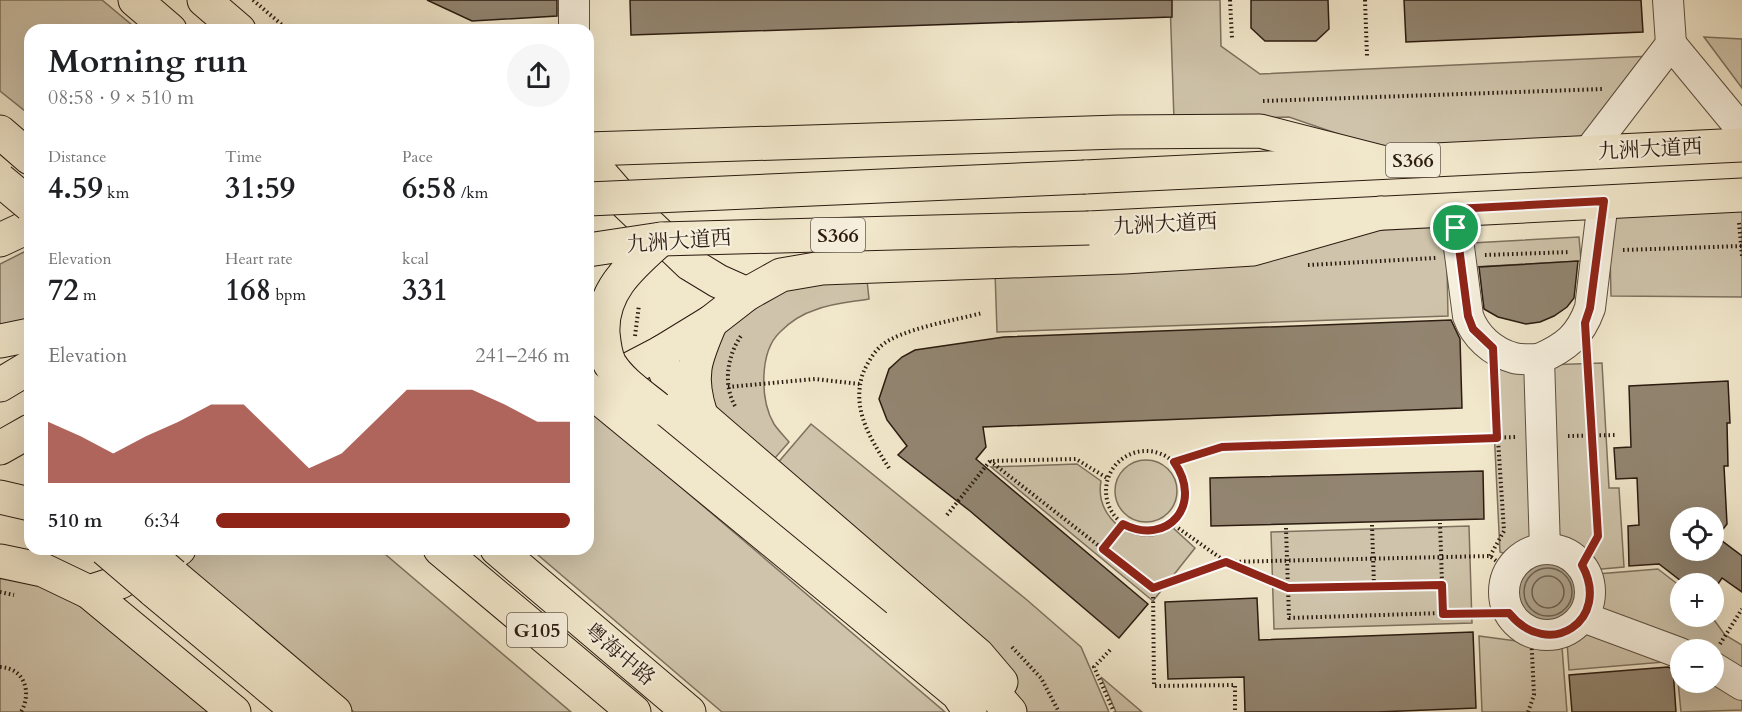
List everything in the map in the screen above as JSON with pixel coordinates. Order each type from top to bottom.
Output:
[{"type":"main road","points":[[135,0],[163,24]]},
{"type":"main road","points":[[162,0],[190,24]]},
{"type":"main road","points":[[204,0],[232,24]]},
{"type":"main road","points":[[594,151],[1118,132],[1260,131],[1381,162]]},
{"type":"main road","points":[[0,132],[24,153]]},
{"type":"main road","name":"九洲大道西","points":[[594,199],[1742,145]]},
{"type":"main road","points":[[594,165],[627,204],[690,264],[717,281],[747,294]]},
{"type":"main road","points":[[0,180],[24,200]]},
{"type":"main road","name":"九洲大道西","points":[[594,249],[661,239],[1089,228],[1604,201],[1740,205]]},
{"type":"main road","points":[[594,387],[662,352],[711,322],[747,294],[781,275],[822,268],[1124,257],[1253,249],[1380,213]]},
{"type":"main road","points":[[0,240],[24,229]]},
{"type":"main road","points":[[661,239],[632,264],[622,276],[606,304],[603,320],[605,350],[610,364],[623,380],[981,679],[1010,712]]},
{"type":"main road","points":[[700,415],[694,394],[693,379],[699,351],[711,322]]},
{"type":"main road","points":[[0,341],[24,336]]},
{"type":"main road","points":[[662,352],[662,364],[678,396],[978,655],[1005,687],[1019,712]]},
{"type":"main road","points":[[0,385],[24,371]]},
{"type":"main road","points":[[594,395],[958,694],[970,712]]},
{"type":"main road","points":[[0,448],[24,434]]},
{"type":"main road","points":[[0,497],[24,503]]},
{"type":"main road","points":[[122,555],[169,571],[299,712]]},
{"type":"main road","points":[[150,555],[335,712]]},
{"type":"main road","name":"粤海中路","points":[[447,555],[634,712]]},
{"type":"main road","name":"粤海中路","points":[[504,555],[689,712]]},
{"type":"main road","points":[[0,561],[44,570],[89,592],[234,712]]},
{"type":"main road","points":[[89,592],[120,582],[169,571]]},
{"type":"street","points":[[574,0],[574,24]]},
{"type":"street","points":[[1668,0],[1671,44],[1742,130]]},
{"type":"street","points":[[1589,151],[1671,44]]},
{"type":"street","points":[[1454,209],[1468,316],[1473,329],[1493,348],[1514,358],[1539,359],[1560,350],[1585,323],[1590,308],[1604,201]]},
{"type":"street","points":[[1539,359],[1545,549]]},
{"type":"street","points":[[1545,549],[1565,553],[1582,565],[1591,591],[1589,604],[1583,616],[1573,627],[1560,633],[1545,635],[1520,622],[1504,599],[1500,563],[1519,560],[1531,552],[1545,549]]},
{"type":"street","points":[[1583,616],[1670,649]]},
{"type":"street","points":[[1724,665],[1742,685]]},
{"type":"path","points":[[253,0],[281,24]]},
{"type":"path","points":[[1230,0],[1232,38]]},
{"type":"path","points":[[1365,0],[1367,56]]},
{"type":"path","points":[[1740,205],[1742,256]]},
{"type":"path","points":[[1300,265],[1460,256],[1742,246]]},
{"type":"path","points":[[889,468],[870,438],[862,420],[859,405],[860,384],[867,364],[881,345],[905,333],[982,313]]},
{"type":"path","points":[[1582,565],[1598,536],[1585,323]]},
{"type":"path","points":[[739,413],[728,387],[728,372],[731,356],[747,328]]},
{"type":"path","points":[[1153,588],[1226,562],[1441,558],[1500,563],[1504,531],[1493,348]]},
{"type":"path","points":[[728,387],[814,379],[860,384]]},
{"type":"path","points":[[1174,462],[1222,447],[1616,435]]},
{"type":"path","points":[[1149,451],[1163,454],[1174,462],[1182,474],[1186,488],[1185,501],[1180,513],[1171,523],[1147,532],[1134,530],[1113,516],[1107,504],[1105,491],[1107,478],[1122,458],[1135,452],[1149,451]]},
{"type":"path","points":[[990,461],[1076,459],[1107,478]]},
{"type":"path","points":[[947,515],[990,461]]},
{"type":"path","points":[[990,461],[1153,588]]},
{"type":"path","points":[[1171,523],[1226,562],[1288,588],[1442,585]]},
{"type":"path","points":[[1440,523],[1443,614]]},
{"type":"path","points":[[1103,549],[1123,524]]},
{"type":"path","points":[[1372,525],[1374,586]]},
{"type":"path","points":[[1286,528],[1289,618],[1443,614],[1520,622],[1534,695],[1528,712]]},
{"type":"path","points":[[1153,588],[1154,686],[1235,686],[1235,712]]},
{"type":"path","points":[[1724,642],[1742,609]]},
{"type":"path","points":[[1010,645],[1041,678],[1059,712]]},
{"type":"path","points":[[1110,650],[1095,667],[1114,712]]},
{"type":"path","points":[[0,667],[15,671],[26,686],[26,704],[21,712]]},
{"type":"shaded area","points":[[0,0],[102,0],[131,24],[24,24],[24,110],[0,91]]},
{"type":"shaded area","points":[[1170,0],[1220,0],[1221,46],[1260,74],[1651,56],[1579,141],[1382,149],[1289,117],[1174,120]]},
{"type":"shaded area","points":[[1704,37],[1742,39],[1742,88]]},
{"type":"shaded area","points":[[1742,207],[1742,297],[1611,296],[1609,212]]},
{"type":"shaded area","points":[[1446,216],[1448,316],[997,332],[995,272]]},
{"type":"shaded area","points":[[1579,237],[1581,261],[1472,267],[1471,243]]},
{"type":"shaded area","points":[[24,252],[24,323],[0,329],[0,264]]},
{"type":"shaded area","points":[[867,280],[869,299],[835,304],[810,312],[787,325],[773,341],[765,364],[764,390],[769,414],[789,442],[775,458],[713,406],[707,372],[717,340],[739,317],[780,292],[821,283]]},
{"type":"shaded area","points":[[1602,363],[1609,488],[1619,488],[1624,567],[1591,570],[1577,554],[1567,548],[1552,545],[1528,549],[1514,557],[1500,552],[1491,367]]},
{"type":"shaded area","points":[[594,413],[945,712],[722,712],[538,555],[594,555]]},
{"type":"shaded area","points":[[811,424],[1027,600],[1081,647],[1109,712],[1019,712],[770,472]]},
{"type":"shaded area","points":[[1146,460],[1168,469],[1177,491],[1168,513],[1146,522],[1124,513],[1115,491],[1124,469]]},
{"type":"shaded area","points":[[1077,464],[1101,481],[1100,491],[1105,510],[1118,525],[1146,536],[1163,533],[1173,528],[1195,548],[1153,601],[991,467]]},
{"type":"shaded area","points":[[1469,526],[1472,623],[1274,629],[1271,532]]},
{"type":"shaded area","points":[[169,555],[386,555],[571,712],[354,712]]},
{"type":"shaded area","points":[[0,562],[43,571],[229,712],[0,712]]},
{"type":"shaded area","points":[[1658,569],[1670,578],[1670,627],[1719,627],[1725,635],[1742,645],[1742,710],[1681,712],[1679,693],[1724,693],[1724,639],[1670,639],[1670,662],[1569,670],[1567,642],[1590,629],[1600,610],[1597,574]]},
{"type":"shaded area","points":[[1479,636],[1562,647],[1567,712],[1482,712]]},
{"type":"shaded area","points":[[1101,677],[1142,712],[1116,712]]},
{"type":"water","points":[[1548,562],[1569,571],[1578,592],[1569,613],[1548,622],[1527,613],[1518,592],[1527,571]]},
{"type":"building","points":[[427,0],[557,0],[557,16],[472,21]]},
{"type":"building","points":[[630,0],[1172,0],[1172,17],[631,35]]},
{"type":"building","points":[[1251,0],[1328,0],[1329,29],[1316,41],[1265,41],[1251,28]]},
{"type":"building","points":[[1404,0],[1641,0],[1643,32],[1406,42]]},
{"type":"building","points":[[1578,261],[1574,298],[1567,307],[1554,316],[1540,322],[1526,324],[1498,317],[1484,309],[1479,267]]},
{"type":"building","points":[[1451,320],[1460,339],[1462,408],[983,427],[986,447],[976,459],[1148,604],[1119,638],[970,511],[898,455],[907,446],[887,420],[879,399],[889,369],[902,357],[915,350],[1004,337]]},
{"type":"building","points":[[1728,381],[1730,423],[1727,423],[1728,466],[1724,466],[1727,524],[1724,528],[1724,507],[1670,507],[1670,561],[1724,561],[1724,542],[1742,556],[1742,592],[1724,579],[1724,573],[1671,573],[1659,564],[1629,566],[1628,526],[1639,525],[1637,478],[1616,479],[1614,448],[1631,447],[1629,386]]},
{"type":"building","points":[[1483,471],[1484,519],[1211,526],[1210,478]]},
{"type":"building","points":[[1257,598],[1259,640],[1473,632],[1476,708],[1378,712],[1245,712],[1244,677],[1168,679],[1165,602]]},
{"type":"building","points":[[1668,667],[1670,668],[1670,693],[1675,693],[1676,712],[1572,712],[1569,675]]},
{"type":"route","points":[[1604,201],[1590,308],[1585,323],[1598,536],[1582,565],[1591,591],[1589,604],[1583,616],[1573,627],[1560,633],[1545,635],[1531,632],[1509,613],[1443,614],[1442,585],[1288,588],[1226,562],[1153,588],[1103,549],[1123,524],[1134,530],[1147,532],[1171,523],[1180,513],[1185,501],[1186,488],[1182,474],[1174,462],[1222,447],[1497,438],[1493,348],[1473,329],[1468,316],[1456,228],[1454,209],[1604,201]]}]
